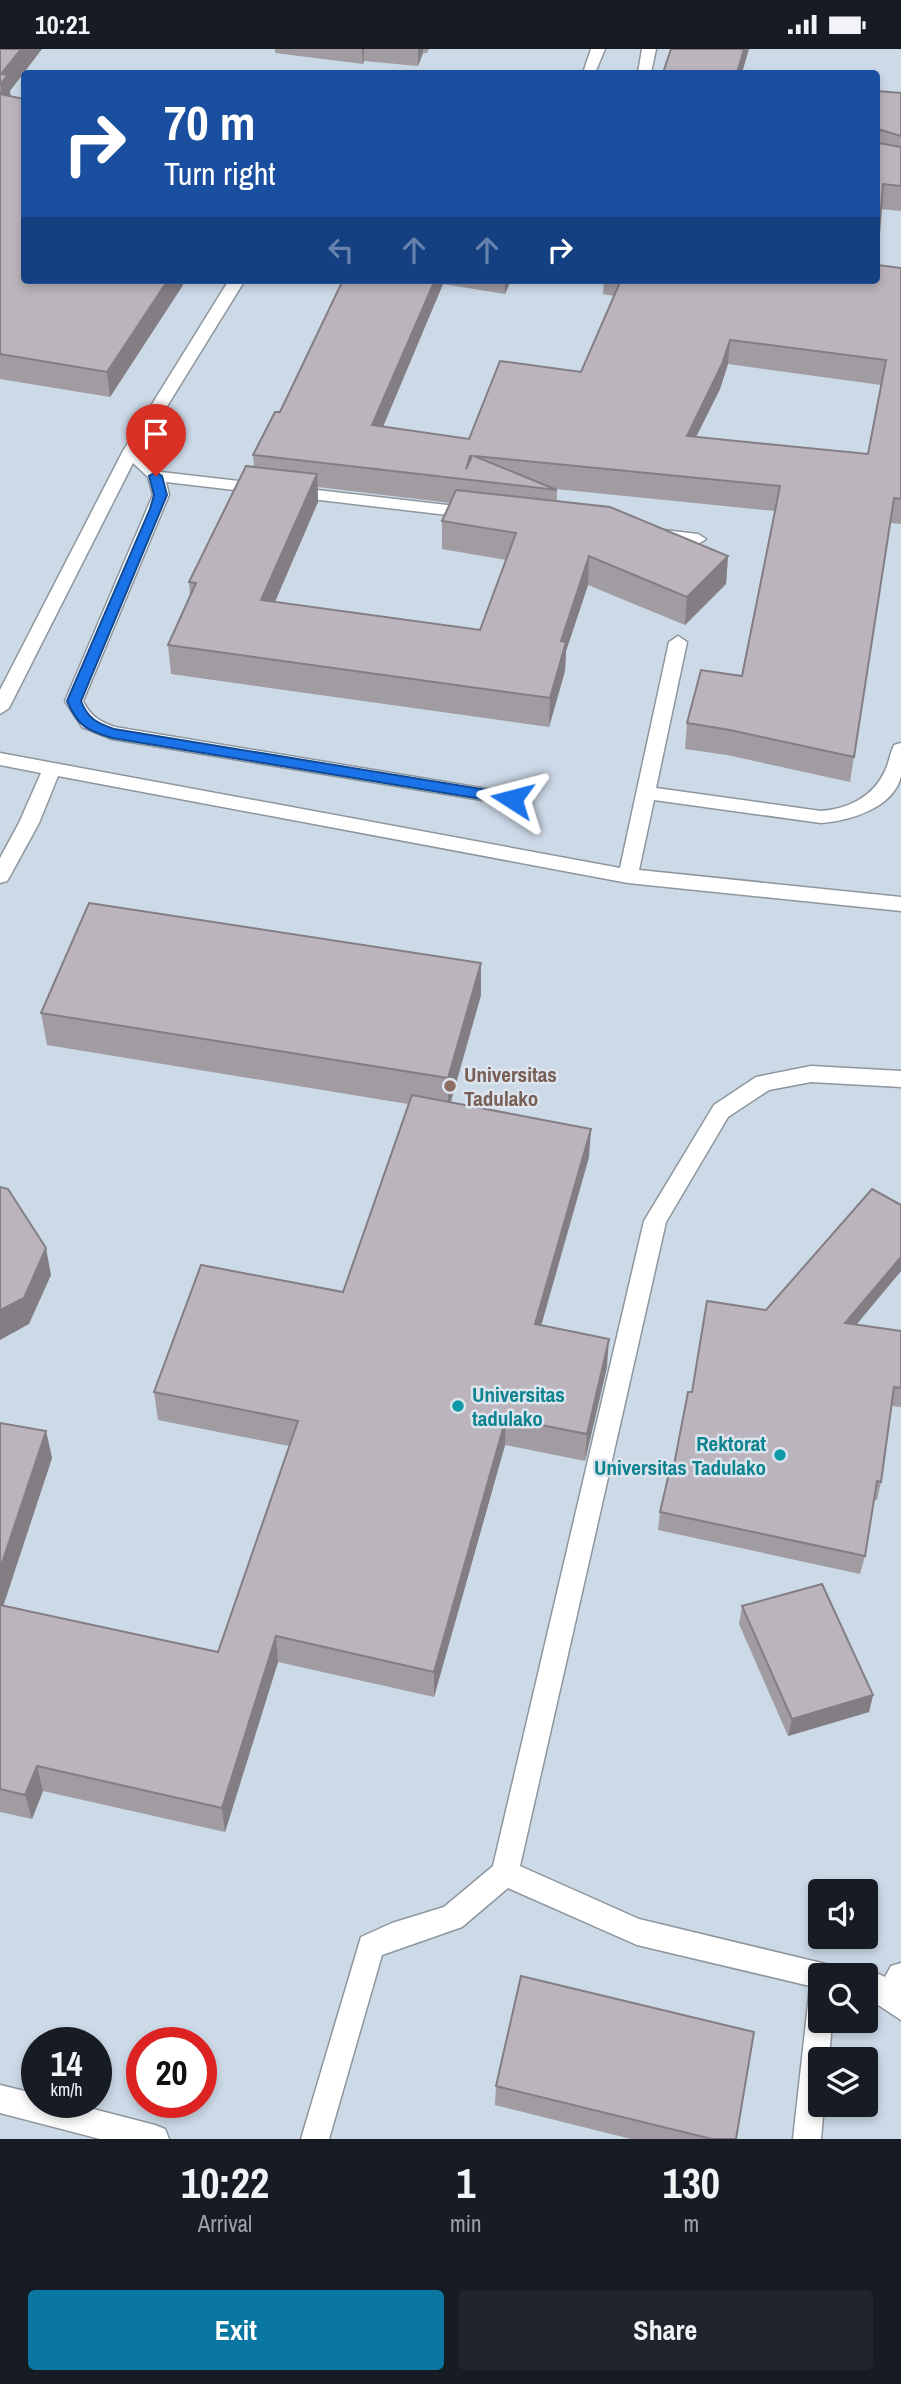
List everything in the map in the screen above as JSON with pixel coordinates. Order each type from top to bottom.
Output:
[{"type":"lane","points":[[590,70],[598,49]]},
{"type":"lane","points":[[646,70],[649,49]]},
{"type":"lane","points":[[0,708],[131,451],[235,284]]},
{"type":"lane","points":[[131,451],[156,476],[160,495],[74,701],[81,718],[92,726],[112,733],[512,799]]},
{"type":"lane","points":[[156,476],[494,516]]},
{"type":"lane","points":[[643,533],[698,538]]},
{"type":"lane","points":[[628,876],[678,642]]},
{"type":"lane","points":[[646,793],[821,817],[846,815],[880,795],[900,762],[901,749]]},
{"type":"lane","points":[[0,759],[628,876],[901,904]]},
{"type":"lane","points":[[0,876],[29,823],[53,767]]},
{"type":"lane","points":[[315,2139],[371,1946],[393,1936],[452,1918],[505,1873],[655,1221],[721,1111],[763,1083],[811,1075],[901,1079]]},
{"type":"lane","points":[[505,1873],[637,1932],[808,1972]]},
{"type":"lane","points":[[878,1986],[898,1992]]},
{"type":"lane","points":[[807,2139],[817,2033]]},
{"type":"lane","points":[[0,2099],[155,2139]]},
{"type":"shaded area","name":"Universitas Tadulako","points":[[0,49],[901,49],[901,2139],[0,2139]]},
{"type":"building","points":[[0,49],[21,49],[1,74],[8,75],[0,84]]},
{"type":"building","points":[[671,49],[744,49],[738,70],[664,70]]},
{"type":"building","points":[[880,91],[901,93],[901,136],[881,130]]},
{"type":"building","points":[[0,94],[21,98],[21,284],[165,284],[107,372],[0,354]]},
{"type":"building","points":[[880,143],[901,147],[901,186],[883,184],[880,222]]},
{"type":"building","points":[[880,265],[901,268],[901,499],[894,498],[854,757],[687,723],[701,670],[742,676],[780,486],[474,456],[557,490],[253,455],[275,412],[280,412],[341,284],[433,284],[372,425],[469,439],[500,361],[581,372],[619,284],[880,284]],"holes":[[[730,340],[886,360],[868,454],[687,436],[722,364]]]},
{"type":"building","points":[[246,466],[317,474],[261,600],[480,630],[516,533],[442,521],[456,490],[610,507],[728,556],[687,597],[589,556],[561,641],[566,642],[550,698],[168,645],[196,583],[189,582]]},
{"type":"building","points":[[89,903],[481,963],[448,1078],[41,1013]]},
{"type":"building","points":[[412,1095],[591,1129],[535,1324],[609,1339],[587,1434],[506,1418],[434,1672],[276,1636],[222,1808],[37,1766],[25,1795],[0,1789],[0,1605],[218,1652],[298,1421],[154,1392],[201,1265],[343,1292]]},
{"type":"building","points":[[0,1187],[8,1189],[46,1248],[24,1298],[0,1310]]},
{"type":"building","points":[[872,1189],[901,1205],[901,1257],[845,1323],[901,1331],[901,1388],[894,1387],[881,1482],[877,1481],[865,1556],[660,1512],[670,1469],[673,1470],[688,1392],[692,1392],[707,1301],[766,1310]]},
{"type":"building","points":[[0,1423],[46,1431],[0,1569]]},
{"type":"building","points":[[822,1584],[873,1695],[792,1719],[742,1606]]},
{"type":"building","points":[[521,1976],[754,2032],[736,2139],[712,2139],[496,2086]]},
{"type":"place","name":"Universitas Tadulako","points":[[450,1086]]},
{"type":"place","name":"Universitas tadulako","points":[[458,1406]]},
{"type":"place","name":"Rektorat Universitas Tadulako","points":[[780,1455]]},
{"type":"route","points":[[156,476],[160,495],[156,509],[74,701],[81,718],[92,726],[112,733],[512,799]]}]
